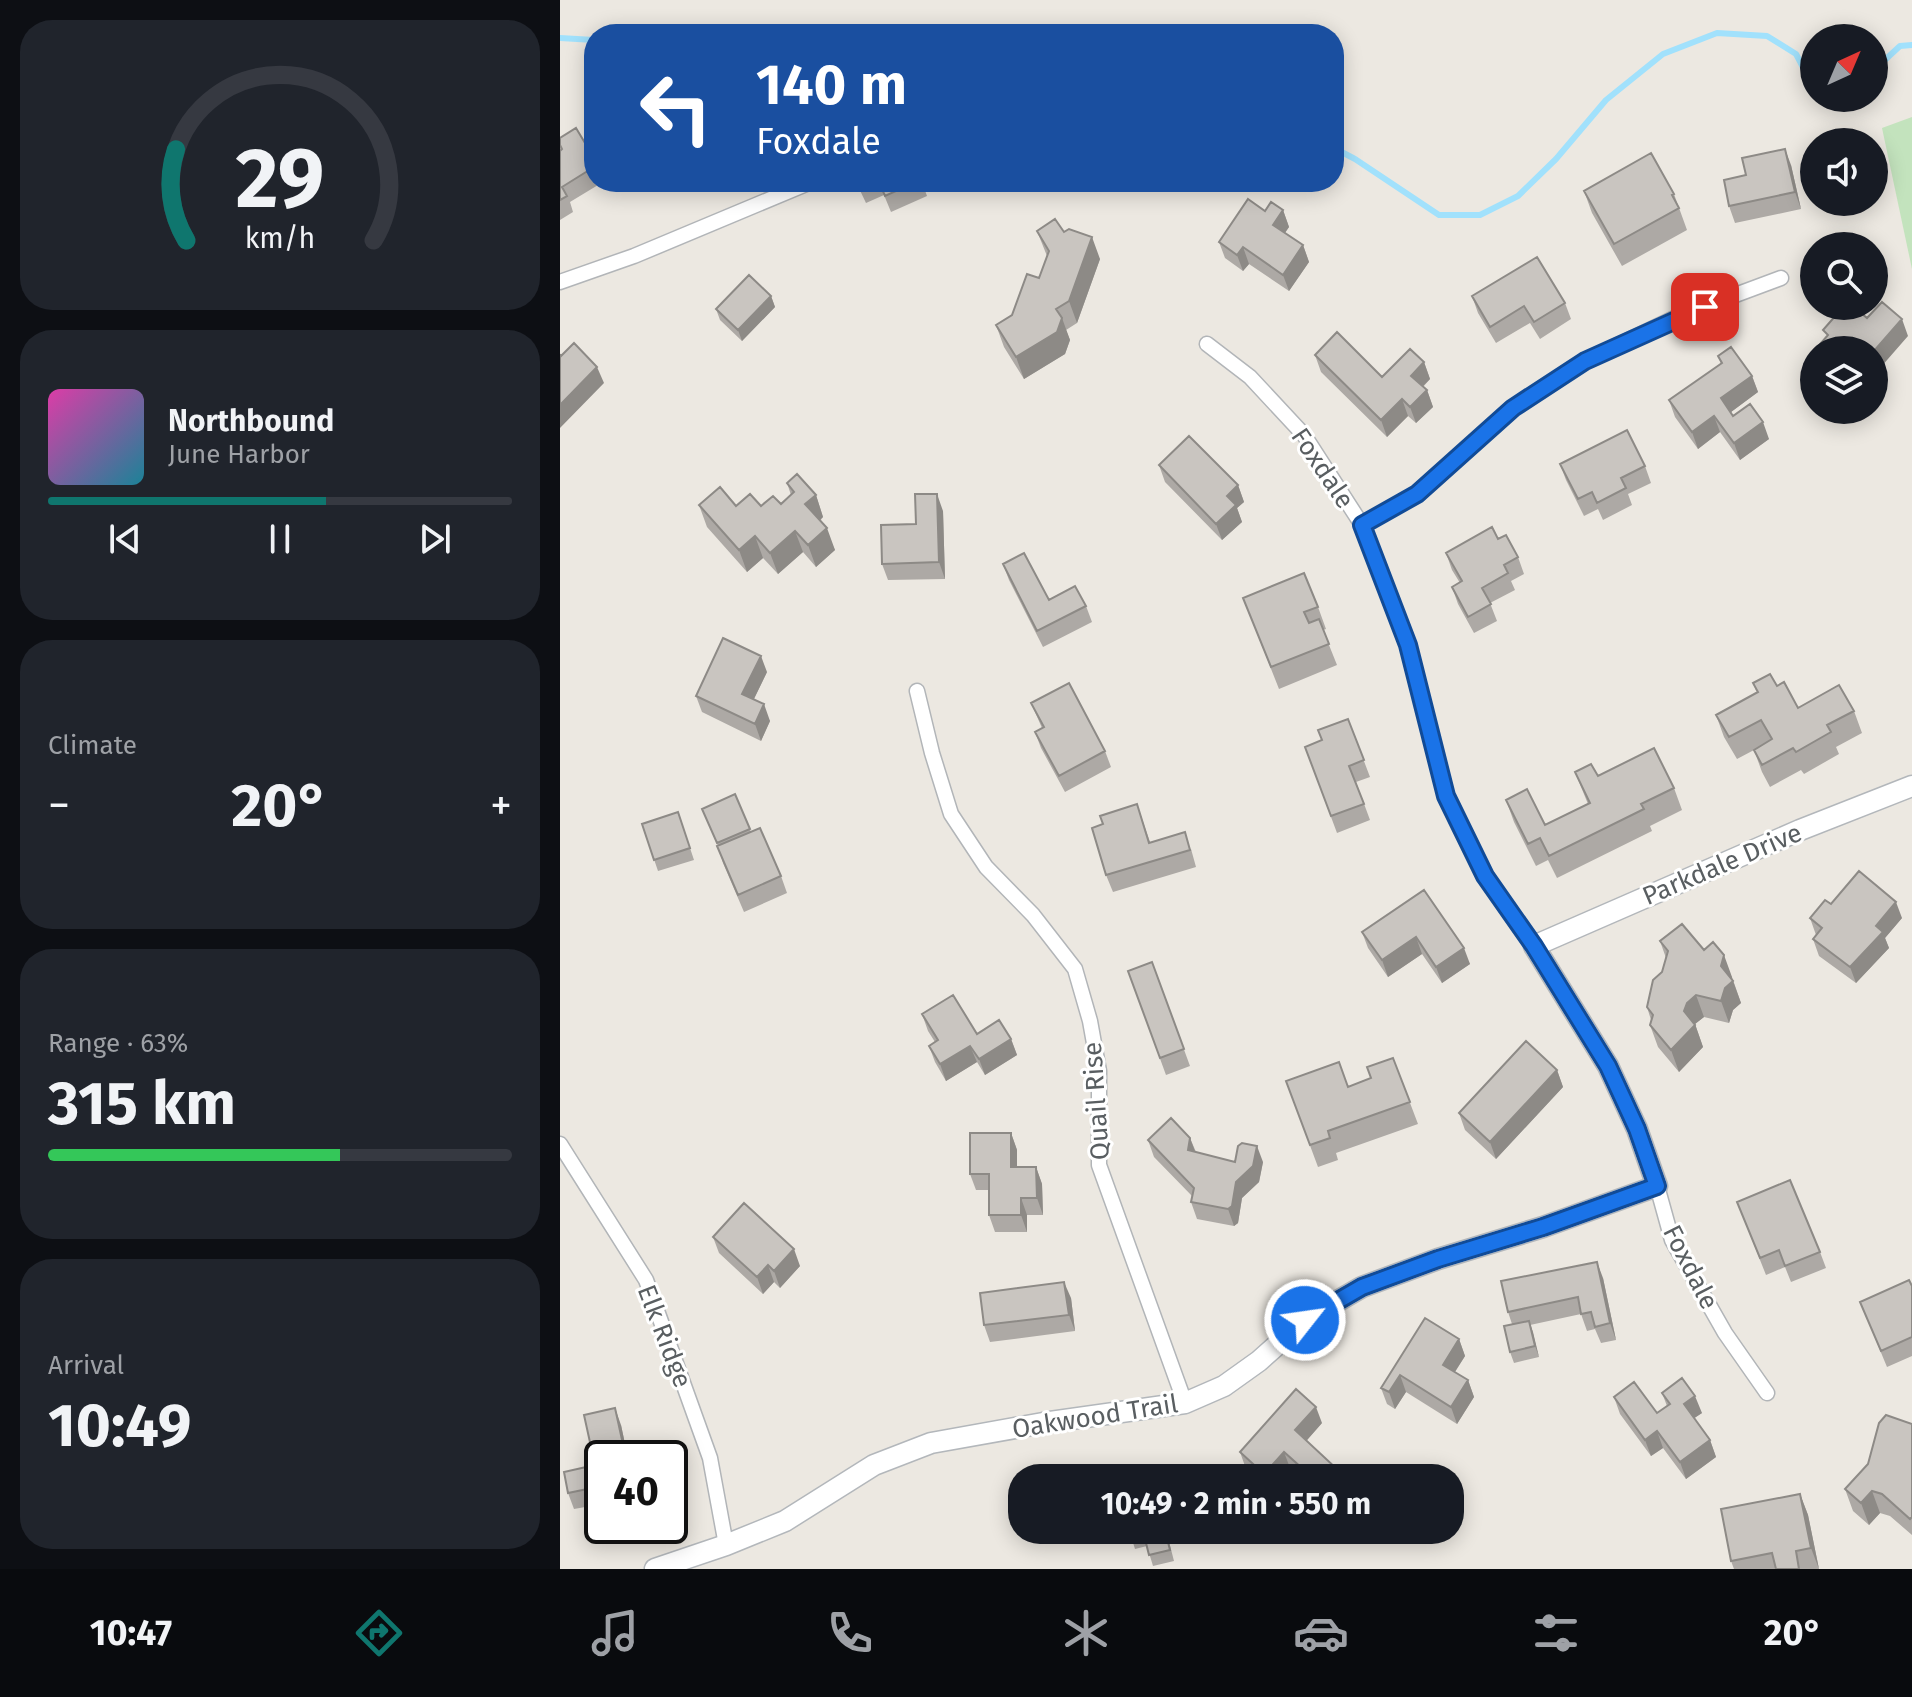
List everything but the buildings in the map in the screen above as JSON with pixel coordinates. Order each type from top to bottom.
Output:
[{"type":"street","points":[[560,282],[634,256],[787,192]]},
{"type":"street","points":[[1362,525],[1417,494],[1513,408],[1585,361],[1679,316],[1781,278]]},
{"type":"street","name":"Foxdale","points":[[1207,344],[1250,377],[1304,435],[1362,525],[1408,645],[1446,796],[1485,876],[1534,946],[1608,1066],[1637,1129],[1672,1240],[1725,1333],[1767,1393]]},
{"type":"street","name":"Quail Rise","points":[[917,691],[951,814],[986,867],[1033,915],[1075,969],[1090,1021],[1099,1071],[1099,1165],[1185,1403]]},
{"type":"street","name":"Parkdale Drive","points":[[1534,946],[1800,830],[1912,786]]},
{"type":"street","name":"Elk Ridge","points":[[560,1144],[646,1280],[710,1458],[726,1545]]},
{"type":"street","name":"Oakwood Trail","points":[[655,1569],[785,1521],[874,1465],[931,1443],[1185,1403],[1224,1386],[1259,1361],[1305,1320],[1362,1287],[1657,1186]]},
{"type":"green space","points":[[1912,117],[1912,269],[1888,156],[1888,128],[1882,128]]},
{"type":"waterway","points":[[1344,153],[1439,215],[1480,215],[1518,196],[1556,159],[1606,100],[1663,54],[1717,33],[1767,36],[1796,54],[1800,62]]},
{"type":"waterway","points":[[560,38],[584,39]]},
{"type":"waterway","points":[[1888,57],[1900,46],[1912,45]]},
{"type":"route","points":[[1305,1320],[1362,1287],[1657,1186],[1637,1129],[1608,1066],[1534,946],[1485,876],[1446,796],[1408,645],[1362,525],[1417,494],[1513,408],[1585,361],[1679,316],[1705,307]]}]
